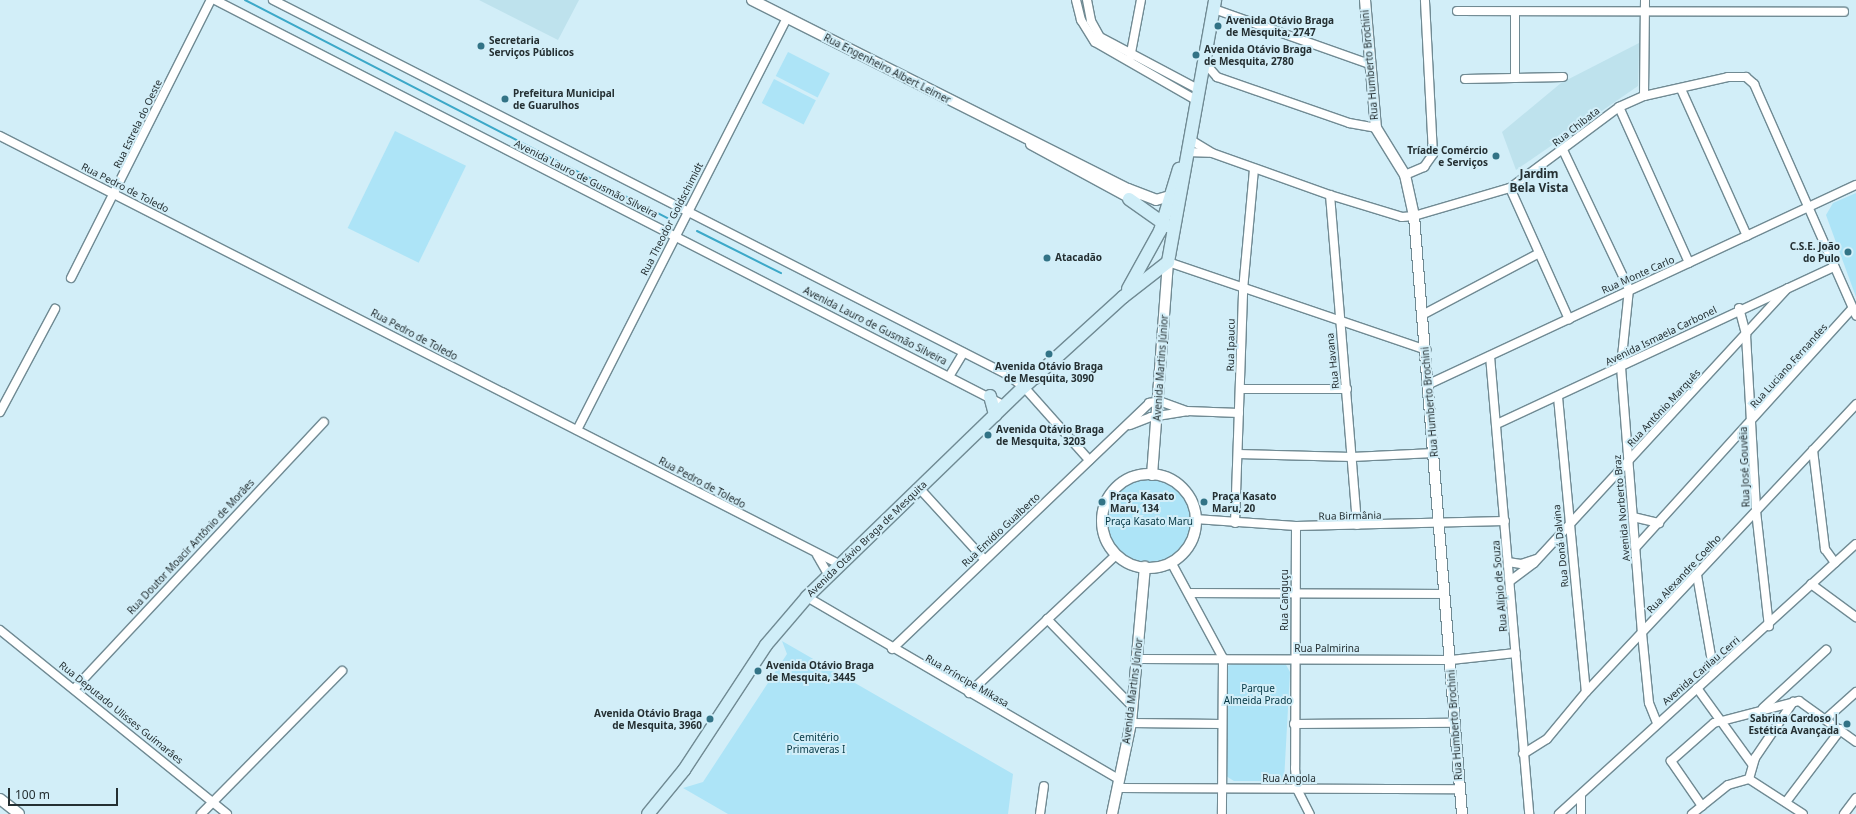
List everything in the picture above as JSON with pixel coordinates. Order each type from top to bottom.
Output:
[{"type":"main road","points":[[1168,262],[1166,224],[1174,201],[1189,139],[1214,5]]},
{"type":"main road","points":[[1129,199],[1166,224]]},
{"type":"main road","points":[[1168,262],[1174,201]]},
{"type":"main road","name":"Avenida Otávio Braga de Mesquita","points":[[1123,297],[1166,224]]},
{"type":"main road","name":"Avenida Otávio Braga de Mesquita","points":[[652,813],[684,770],[766,645],[807,597],[1024,387],[1123,297],[1168,262]]},
{"type":"main road","points":[[1012,377],[1035,378]]},
{"type":"main road","points":[[990,396],[995,415]]},
{"type":"street","name":"Rua Estrela do Oeste","points":[[71,278],[115,194],[211,0]]},
{"type":"street","name":"Avenida Lauro de Gusmão Silveira","points":[[214,0],[950,375],[990,396],[1005,406]]},
{"type":"street","name":"Avenida Lauro de Gusmão Silveira","points":[[273,0],[1012,377],[1024,387],[1089,460]]},
{"type":"street","name":"Rua Engenheiro Albert Leimer","points":[[752,0],[1023,138],[1145,197],[1174,201]]},
{"type":"street","points":[[1069,0],[1087,3],[1096,33],[1198,91]]},
{"type":"street","points":[[1129,63],[1141,0]]},
{"type":"street","name":"Rua Humberto Brochini","points":[[1365,0],[1369,64],[1376,128],[1405,175],[1414,216],[1424,314],[1462,814]]},
{"type":"street","points":[[1405,175],[1424,167],[1433,154],[1425,0]]},
{"type":"street","points":[[1644,96],[1645,0]]},
{"type":"street","points":[[1076,2],[1090,37],[1129,63],[1198,91]]},
{"type":"street","points":[[1214,5],[1369,64]]},
{"type":"street","points":[[1457,12],[1844,12]]},
{"type":"street","points":[[1515,12],[1515,78]]},
{"type":"street","name":"Rua Theodor Goldschimidt","points":[[577,430],[674,234],[787,18]]},
{"type":"street","points":[[1204,62],[1217,76],[1349,123],[1376,128]]},
{"type":"street","points":[[1198,91],[1217,76]]},
{"type":"street","points":[[1465,79],[1563,77]]},
{"type":"street","name":"Rua Chibata","points":[[1414,216],[1510,188],[1619,107],[1644,96],[1681,89],[1728,77],[1746,77],[1754,84],[1810,207]]},
{"type":"street","points":[[1681,89],[1747,236]]},
{"type":"street","points":[[1619,107],[1688,263]]},
{"type":"street","name":"Rua Pedro de Toledo","points":[[0,136],[841,565]]},
{"type":"street","name":"Rua Engenheiro Albert Leimer","points":[[1023,138],[1044,154],[1129,199],[1148,205],[1174,201]]},
{"type":"street","points":[[1189,139],[1212,153],[1330,195],[1402,217],[1414,216]]},
{"type":"street","points":[[1563,150],[1629,289]]},
{"type":"street","points":[[1186,152],[1212,153]]},
{"type":"street","name":"Rua Ipaucu","points":[[1235,524],[1243,290],[1254,168]]},
{"type":"street","name":"Rua Monte Carlo","points":[[1429,384],[1569,319],[1629,289],[1856,185]]},
{"type":"street","points":[[1510,188],[1569,319]]},
{"type":"street","name":"Rua Havana","points":[[1330,195],[1339,322],[1347,389],[1357,526]]},
{"type":"street","points":[[1810,207],[1854,312]]},
{"type":"street","points":[[1424,314],[1539,253]]},
{"type":"street","points":[[1168,262],[1243,290],[1426,350]]},
{"type":"street","name":"Avenida Martins Júnior","points":[[1152,475],[1158,416],[1168,262]]},
{"type":"street","name":"Avenida Ismaela Carbonel","points":[[1497,424],[1558,398],[1739,308],[1834,267]]},
{"type":"street","name":"Rua Antônio Marquês","points":[[1510,581],[1538,558],[1569,526],[1788,288]]},
{"type":"street","name":"Avenida Norberto Braz","points":[[1629,289],[1621,367],[1649,703],[1657,723]]},
{"type":"street","name":"Rua José Gouvêia","points":[[1739,308],[1746,335],[1753,421],[1756,511],[1769,626]]},
{"type":"street","points":[[0,412],[55,309]]},
{"type":"street","name":"Rua Luciano Fernandes","points":[[1636,547],[1854,312]]},
{"type":"street","name":"Avenida Lauro de Gusmão Silveira","points":[[950,375],[963,353]]},
{"type":"street","name":"Rua Alípio de Souza","points":[[1490,356],[1497,424],[1529,814]]},
{"type":"street","points":[[1240,389],[1347,389]]},
{"type":"street","name":"Rua Doná Dalvina","points":[[1558,398],[1586,692]]},
{"type":"street","name":"Rua Emídio Gualberto","points":[[892,649],[984,559],[1126,427],[1149,403],[1159,401],[1187,411]]},
{"type":"street","name":"Rua Alexandre Coelho","points":[[1523,754],[1547,739],[1586,692],[1856,404]]},
{"type":"street","name":"Rua Emídio Gualberto","points":[[1126,427],[1158,416],[1187,411],[1239,413]]},
{"type":"street","name":"Rua Doutor Moacir Antônio de Morâes","points":[[74,688],[324,422]]},
{"type":"street","points":[[1813,450],[1825,548],[1835,563]]},
{"type":"street","points":[[1238,454],[1352,457],[1434,453]]},
{"type":"street","points":[[1152,475],[1178,485],[1190,499],[1195,519],[1191,541],[1171,562],[1146,568],[1116,555],[1103,531],[1106,502],[1120,484],[1130,478],[1152,475]]},
{"type":"street","points":[[920,489],[984,559]]},
{"type":"street","points":[[1633,517],[1659,523]]},
{"type":"street","name":"Rua Birmânia","points":[[1195,519],[1235,524],[1296,526],[1440,525],[1505,521]]},
{"type":"street","name":"Rua Canguçu","points":[[1296,526],[1294,724],[1297,789],[1310,814]]},
{"type":"street","name":"Avenida Carilau Cerri","points":[[1559,814],[1581,796],[1657,723],[1769,626],[1811,584],[1856,544]]},
{"type":"street","points":[[817,554],[829,576]]},
{"type":"street","points":[[969,693],[1046,619],[1116,555]]},
{"type":"street","name":"Rua Antônio Marquês","points":[[1508,562],[1521,564],[1538,558]]},
{"type":"street","points":[[1171,562],[1223,658],[1222,814]]},
{"type":"street","name":"Avenida Martins Júnior","points":[[1112,814],[1131,723],[1146,568]]},
{"type":"street","points":[[1697,575],[1714,673]]},
{"type":"street","points":[[1811,584],[1856,617]]},
{"type":"street","points":[[1189,593],[1296,596],[1445,594]]},
{"type":"street","name":"Rua Príncipe Mikasa","points":[[807,597],[1119,783]]},
{"type":"street","points":[[1046,619],[1133,707]]},
{"type":"street","name":"Rua Deputado Ulisses Guímarâes","points":[[0,630],[74,688],[212,800],[227,814]]},
{"type":"street","points":[[1763,709],[1826,650]]},
{"type":"street","name":"Rua Palmirina","points":[[1138,659],[1223,658],[1451,660],[1516,653]]},
{"type":"street","points":[[200,814],[212,800],[342,672]]},
{"type":"street","points":[[1697,688],[1724,720],[1752,764]]},
{"type":"street","points":[[1827,718],[1856,692]]},
{"type":"street","points":[[1749,779],[1752,764],[1793,702]]},
{"type":"street","points":[[1702,806],[1671,761],[1710,725],[1763,709],[1793,702],[1804,702],[1827,718],[1856,742]]},
{"type":"street","points":[[1131,723],[1222,724]]},
{"type":"street","points":[[1294,724],[1456,724]]},
{"type":"street","points":[[1786,802],[1841,729]]},
{"type":"street","points":[[1692,814],[1728,785],[1749,779],[1803,814]]},
{"type":"street","name":"Rua Angola","points":[[1119,783],[1222,789],[1460,789]]},
{"type":"street","points":[[1040,814],[1044,786]]},
{"type":"street","points":[[1580,814],[1581,796]]},
{"type":"street","points":[[1844,814],[1856,798]]},
{"type":"street","points":[[0,799],[19,814]]},
{"type":"street","points":[[1571,804],[1573,814]]},
{"type":"shaded area","points":[[479,0],[579,0],[558,40]]},
{"type":"shaded area","points":[[1639,43],[1638,86],[1516,170],[1502,132],[1561,83]]},
{"type":"green space","points":[[788,52],[830,73],[818,97],[776,76]]},
{"type":"green space","points":[[774,79],[816,100],[804,124],[762,103]]},
{"type":"green space","points":[[395,131],[466,166],[419,263],[348,228]]},
{"type":"green space","name":"C.S.E. João do Pulo","points":[[1856,193],[1856,297],[1826,215],[1833,203]]},
{"type":"green space","name":"Praça Kasato Maru","points":[[1149,475],[1167,478],[1182,488],[1192,503],[1195,521],[1192,539],[1182,554],[1167,564],[1149,567],[1131,564],[1116,554],[1106,539],[1103,521],[1106,503],[1116,488],[1131,478]]},
{"type":"green space","name":"Cemitério Primaveras I","points":[[782,641],[1013,774],[1008,814],[728,814],[683,788],[703,782],[787,654]]},
{"type":"green space","name":"Parque Almeida Prado","points":[[1234,663],[1285,663],[1290,672],[1284,781],[1234,781],[1226,776],[1228,666]]},
{"type":"waterway","points":[[245,0],[668,218]]},
{"type":"waterway","points":[[697,231],[781,273]]},
{"type":"place","name":"Avenida Otávio Braga de Mesquita, 2747","points":[[1218,26]]},
{"type":"place","name":"Secretaria Serviços Públicos","points":[[481,46]]},
{"type":"place","name":"Avenida Otávio Braga de Mesquita, 2780","points":[[1196,55]]},
{"type":"place","name":"Prefeitura Municipal de Guarulhos","points":[[505,99]]},
{"type":"place","name":"Tríade Comércio e Serviços","points":[[1496,156]]},
{"type":"place","name":"C.S.E. João do Pulo","points":[[1848,252]]},
{"type":"place","name":"Atacadão","points":[[1047,258]]},
{"type":"place","name":"Avenida Otávio Braga de Mesquita, 3090","points":[[1049,354]]},
{"type":"place","name":"Avenida Otávio Braga de Mesquita, 3203","points":[[988,435]]},
{"type":"place","name":"Praça Kasato Maru, 134","points":[[1102,502]]},
{"type":"place","name":"Praça Kasato Maru, 20","points":[[1204,502]]},
{"type":"place","name":"Avenida Otávio Braga de Mesquita, 3445","points":[[758,671]]},
{"type":"place","name":"Avenida Otávio Braga de Mesquita, 3960","points":[[710,719]]},
{"type":"place","name":"Sabrina Cardoso | Estética Avançada","points":[[1847,724]]},
{"type":"district","name":"Jardim Bela Vista","points":[[1539,181]]}]
